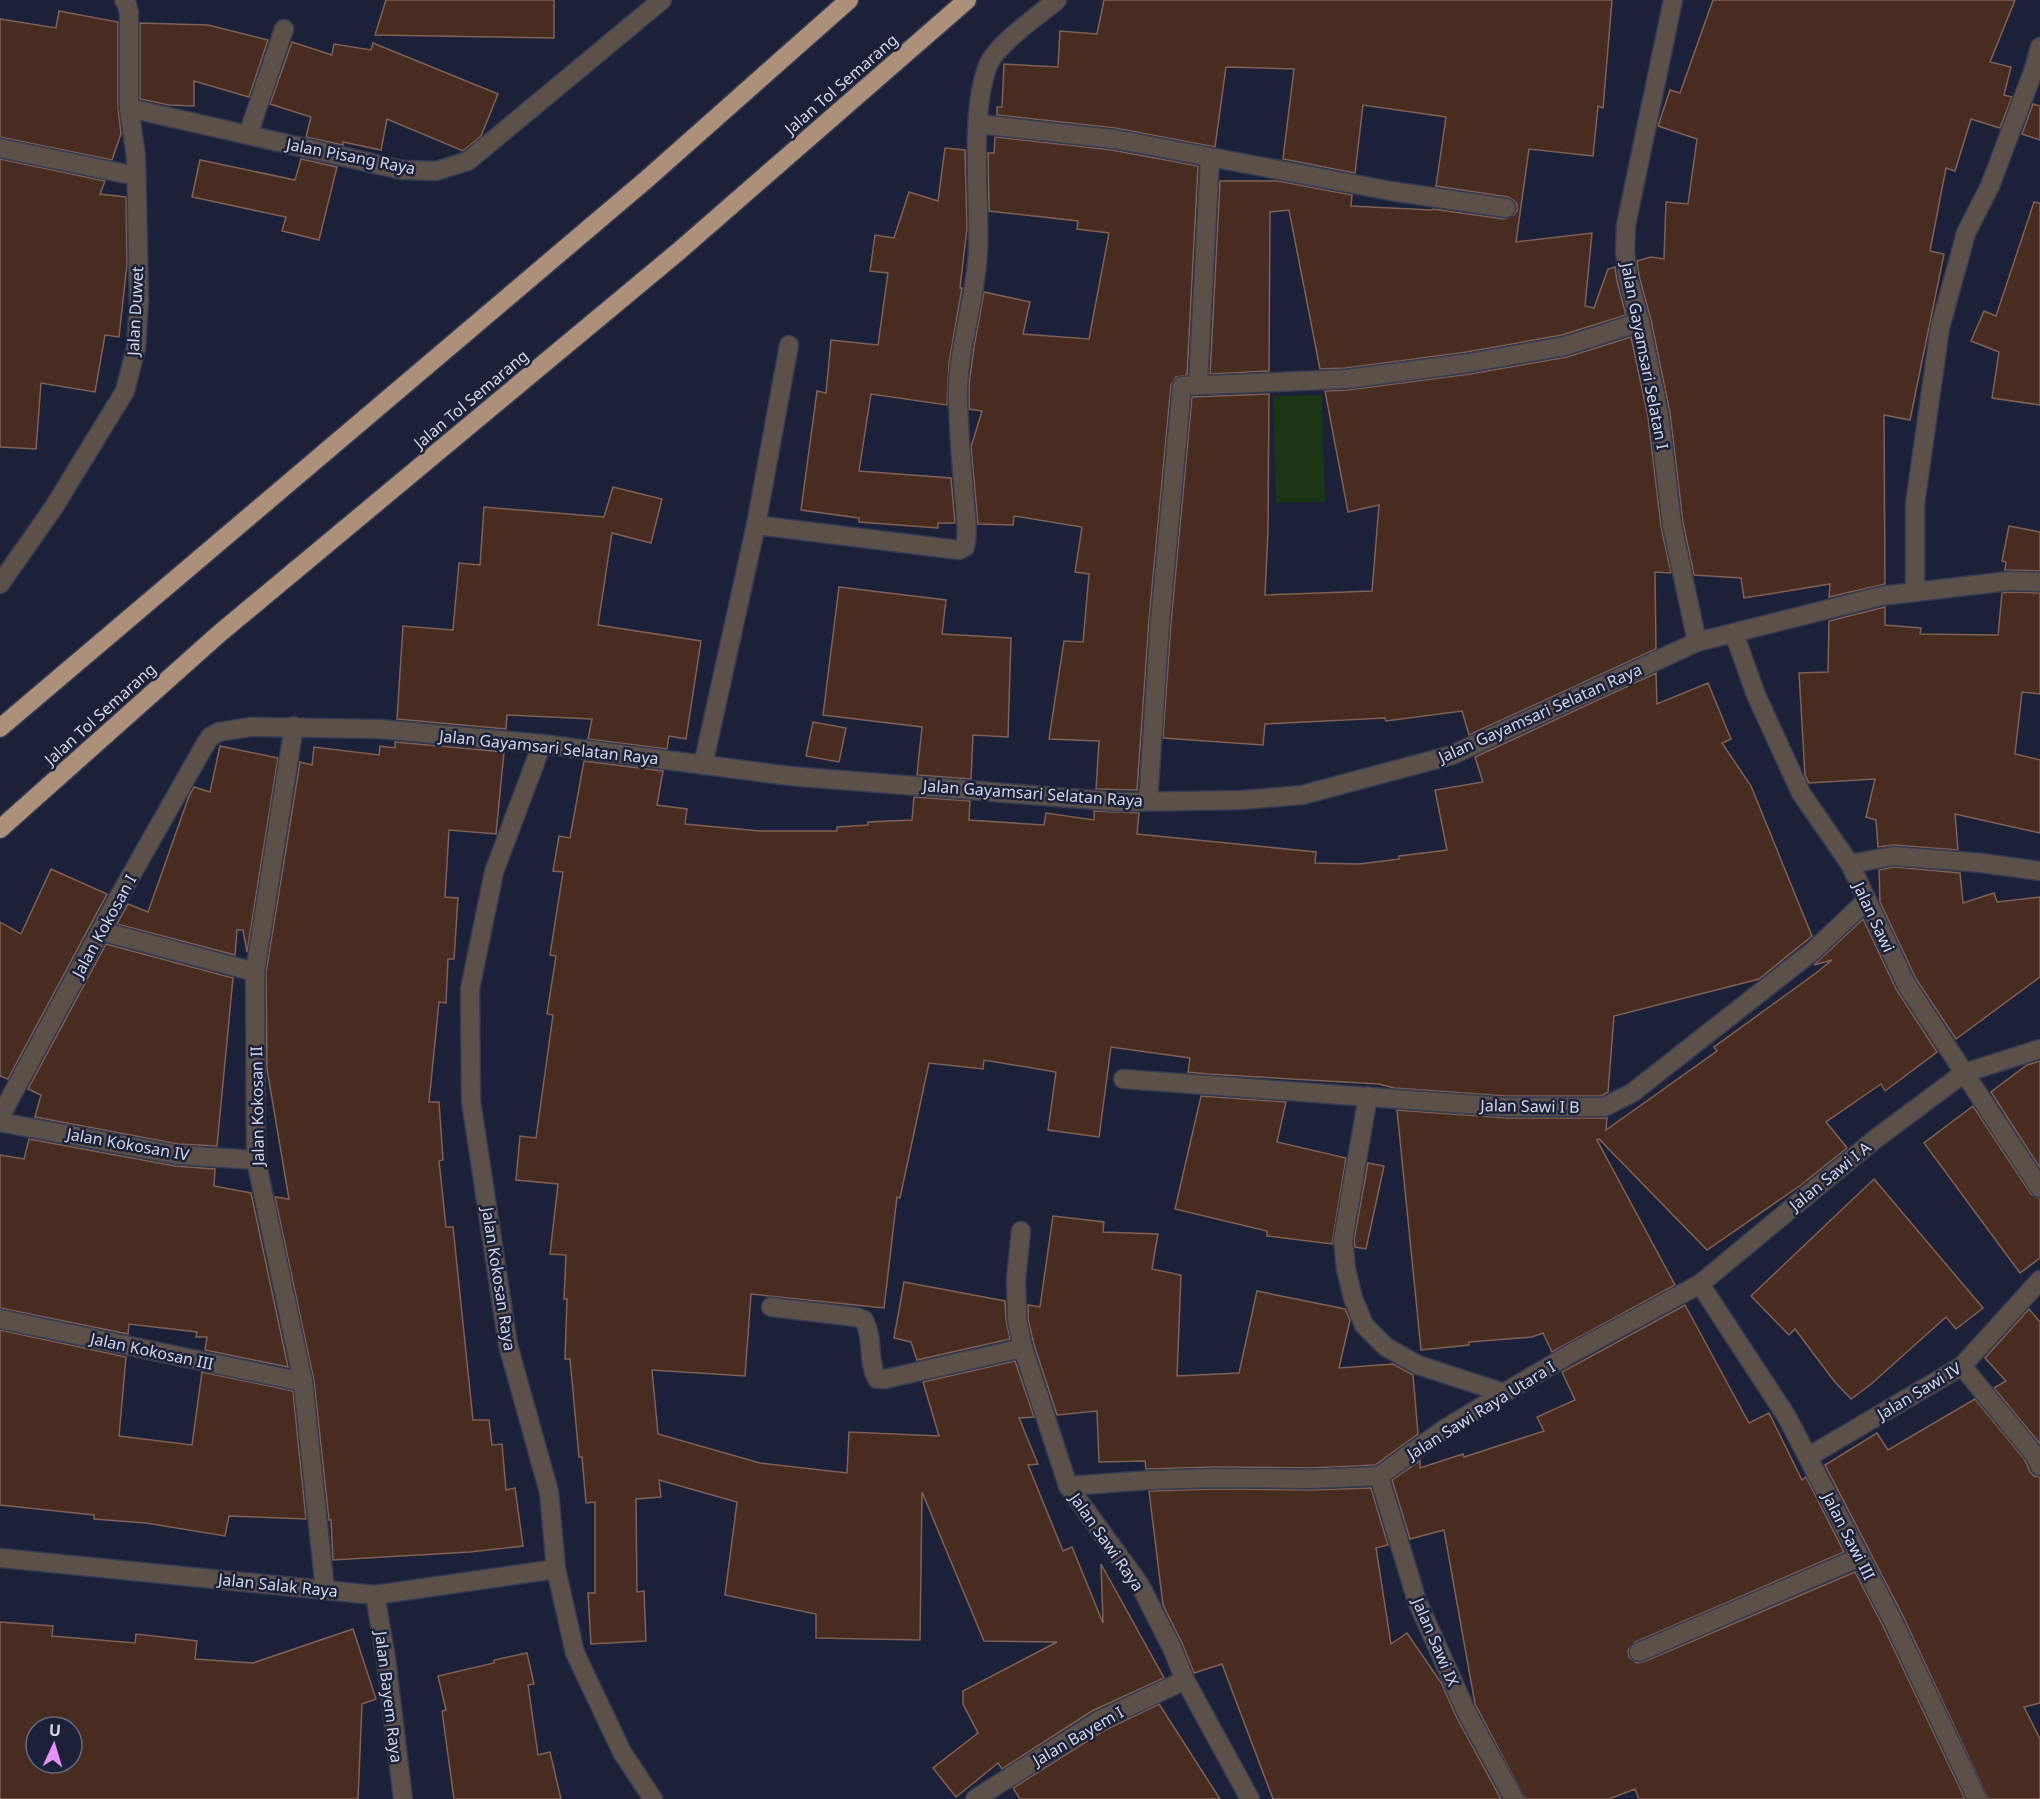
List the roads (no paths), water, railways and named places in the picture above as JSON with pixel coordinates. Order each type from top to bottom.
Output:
[{"type":"highway","points":[[0,728],[647,179],[849,0]]},
{"type":"highway","name":"Jalan Tol Semarang","points":[[0,829],[220,633],[680,251],[967,0]]},
{"type":"street","points":[[124,0],[128,4],[129,13],[129,108]]},
{"type":"street","name":"Jalan Pisang Raya","points":[[129,108],[402,170],[436,171],[468,161],[662,0]]},
{"type":"street","points":[[756,525],[959,550],[965,548],[966,527],[959,431],[958,367],[975,279],[978,250],[978,124],[983,84],[989,63],[1008,40],[1058,0]]},
{"type":"street","name":"Jalan Gayamsari Selatan I","points":[[1673,0],[1626,225],[1625,251],[1628,278],[1640,321],[1659,415],[1672,525],[1698,642]]},
{"type":"street","points":[[248,135],[284,29]]},
{"type":"street","points":[[1915,592],[1915,504],[1940,328],[1966,233],[1990,186],[2033,72],[2040,47]]},
{"type":"street","name":"Jalan Duwet","points":[[0,584],[54,507],[125,391],[136,348],[138,309],[136,157],[129,108]]},
{"type":"street","points":[[978,124],[1114,139],[1391,191],[1506,208]]},
{"type":"street","points":[[0,148],[136,176]]},
{"type":"street","points":[[1198,384],[1210,157]]},
{"type":"street","points":[[1148,801],[1160,621],[1182,386],[1347,379],[1469,363],[1565,345],[1640,321]]},
{"type":"street","points":[[703,765],[756,525],[789,345]]},
{"type":"street","name":"Jalan Gayamsari Selatan Raya","points":[[210,736],[234,728],[294,726],[380,729],[542,744],[790,776],[1121,802],[1242,800],[1302,795],[1452,755],[1698,642],[1881,596],[2009,581],[2040,582]]},
{"type":"street","name":"Jalan Sawi","points":[[1734,633],[1756,695],[1801,793],[1850,864],[1906,984],[2040,1188]]},
{"type":"street","name":"Jalan Kokosan II","points":[[294,726],[255,972],[256,1160],[303,1383],[325,1590]]},
{"type":"street","name":"Jalan Kokosan I","points":[[0,1117],[210,736]]},
{"type":"street","name":"Jalan Kokosan Raya","points":[[542,744],[494,872],[470,989],[471,1101],[508,1345],[549,1492],[556,1569],[575,1653],[622,1752],[653,1799]]},
{"type":"street","points":[[1850,864],[1893,856],[1982,863],[2040,871]]},
{"type":"street","name":"Jalan Sawi I B","points":[[1123,1079],[1506,1107],[1604,1107],[1632,1093],[1813,951],[1866,901]]},
{"type":"street","points":[[101,931],[255,972]]},
{"type":"street","name":"Jalan Sawi I A","points":[[1700,1284],[1874,1140],[1964,1073],[2040,1048]]},
{"type":"street","points":[[1368,1096],[1343,1240],[1348,1279],[1364,1325],[1386,1347],[1418,1365],[1504,1393]]},
{"type":"street","name":"Jalan Kokosan IV","points":[[0,1122],[177,1155],[256,1160]]},
{"type":"street","name":"Jalan Sawi Raya","points":[[1021,1231],[1016,1279],[1017,1320],[1023,1348],[1068,1486],[1140,1585],[1172,1648],[1185,1680],[1250,1799]]},
{"type":"street","name":"Jalan Sawi IV","points":[[1808,1457],[1962,1366],[2040,1280]]},
{"type":"street","name":"Jalan Sawi Raya Utara I","points":[[1379,1476],[1443,1430],[1569,1354],[1700,1284]]},
{"type":"street","name":"Jalan Sawi III","points":[[1700,1284],[1787,1417],[1893,1621],[1977,1799]]},
{"type":"street","points":[[771,1307],[856,1317],[864,1320],[868,1328],[873,1372],[877,1378],[885,1379],[1023,1348]]},
{"type":"street","name":"Jalan Kokosan III","points":[[0,1319],[303,1383]]},
{"type":"street","points":[[1962,1366],[2034,1454],[2040,1466]]},
{"type":"street","points":[[1068,1486],[1151,1480],[1311,1479],[1379,1476]]},
{"type":"street","name":"Jalan Sawi IX","points":[[1379,1476],[1417,1600],[1466,1711],[1514,1799]]},
{"type":"street","points":[[1639,1652],[1860,1557]]},
{"type":"street","name":"Jalan Salak Raya","points":[[0,1558],[375,1595],[556,1569]]},
{"type":"street","name":"Jalan Bayem Raya","points":[[375,1595],[386,1659],[403,1799]]},
{"type":"street","name":"Jalan Bayem I","points":[[975,1799],[995,1793],[1098,1721],[1185,1680]]}]
